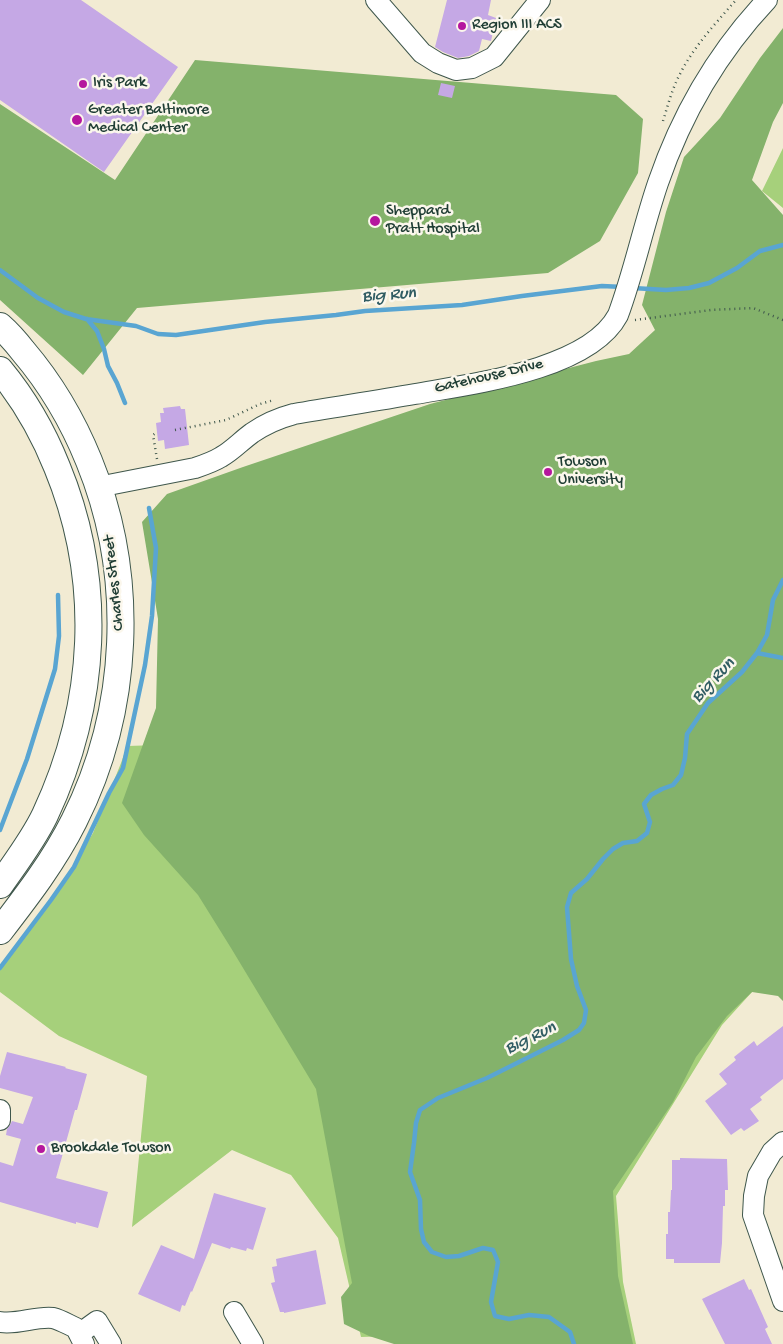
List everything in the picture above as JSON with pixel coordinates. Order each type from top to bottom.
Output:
[{"type":"main road","name":"Charles Street","points":[[0,326],[38,369],[55,393],[83,448],[105,507],[113,541],[121,610],[120,661],[111,716],[94,774],[74,821],[43,872],[0,931]]},
{"type":"main road","points":[[0,360],[13,366],[33,388],[55,424],[79,473],[98,487],[93,498],[92,510],[100,576],[88,590]]},
{"type":"main road","name":"Charles Street","points":[[0,370],[28,408],[60,472],[79,536],[88,590],[89,632],[86,677],[78,722],[64,770],[44,817],[31,840],[0,885]]},
{"type":"street","points":[[376,0],[422,53],[438,63],[456,70],[472,68],[494,57],[540,0]]},
{"type":"street","name":"Gatehouse Drive","points":[[98,487],[208,464],[221,457],[263,426],[288,416],[475,383],[534,368],[581,350],[603,336],[614,323],[622,304],[664,165],[679,130],[709,76],[733,40],[767,0]]},
{"type":"street","points":[[0,1110],[0,1120]]},
{"type":"street","points":[[783,1142],[772,1152],[758,1176],[753,1215],[783,1301]]},
{"type":"street","points":[[234,1312],[253,1344]]},
{"type":"street","points":[[0,1322],[10,1324],[35,1318],[54,1318],[76,1328],[81,1339],[97,1321],[110,1344]]},
{"type":"path","points":[[614,323],[696,312],[753,308],[783,320]]},
{"type":"path","points":[[176,430],[226,420],[260,404],[278,399]]},
{"type":"path","points":[[157,432],[153,435],[160,475]]},
{"type":"green space","points":[[783,28],[783,103],[773,122],[752,180],[783,215],[783,1001],[778,996],[752,992],[727,1016],[696,1057],[673,1102],[613,1191],[618,1276],[633,1344],[394,1344],[369,1336],[344,1324],[341,1297],[352,1283],[316,1089],[198,895],[144,835],[122,803],[156,708],[158,619],[142,522],[167,494],[243,467],[430,404],[629,354],[655,330],[642,305],[666,212],[684,157],[720,118],[760,58]]},
{"type":"green space","points":[[195,60],[616,95],[643,119],[638,173],[600,241],[548,273],[137,308],[83,375],[0,300],[0,104],[115,180]]},
{"type":"green space","points":[[783,148],[783,208],[762,191]]},
{"type":"green space","points":[[447,736],[752,992],[722,1025],[616,1196],[623,1282],[636,1344],[398,1344],[392,1336],[361,1337],[338,1238],[291,1175],[232,1150],[132,1227],[147,1076],[59,1036],[0,992],[0,969],[69,873],[93,833],[127,746]]},
{"type":"building","name":"Greater Baltimore Medical Center","points":[[0,0],[81,0],[178,67],[104,172],[0,100]]},
{"type":"building","name":"Region III ACS","points":[[447,0],[491,0],[488,15],[496,18],[491,41],[482,39],[479,51],[469,56],[458,58],[435,47]]},
{"type":"building","points":[[441,83],[455,86],[452,98],[438,95]]},
{"type":"building","points":[[180,406],[181,409],[185,409],[189,445],[165,449],[164,440],[158,441],[156,423],[161,422],[160,413],[164,413],[163,408]]},
{"type":"building","points":[[783,1026],[783,1079],[760,1097],[762,1100],[750,1109],[759,1121],[744,1131],[741,1128],[731,1135],[705,1101],[727,1084],[719,1074],[736,1060],[734,1057],[754,1041],[757,1046]]},
{"type":"building","name":"Brookdale Towson","points":[[7,1052],[87,1074],[56,1178],[108,1192],[98,1228],[76,1222],[76,1224],[0,1202],[0,1162],[13,1166],[21,1139],[6,1135],[7,1129],[12,1121],[23,1124],[33,1097],[0,1088],[0,1076]]},
{"type":"building","points":[[680,1158],[727,1159],[728,1190],[725,1190],[725,1206],[723,1206],[720,1263],[674,1263],[674,1259],[666,1259],[666,1234],[668,1234],[668,1212],[670,1212],[672,1190],[672,1160],[680,1160]]},
{"type":"building","points":[[214,1193],[266,1208],[253,1250],[247,1248],[246,1251],[231,1247],[230,1249],[212,1243],[192,1292],[185,1306],[182,1305],[180,1312],[138,1294],[161,1245],[194,1259]]},
{"type":"building","points":[[316,1250],[326,1304],[284,1313],[280,1312],[271,1283],[275,1282],[272,1267],[277,1266],[276,1259]]},
{"type":"building","points":[[744,1279],[749,1290],[751,1289],[768,1327],[765,1329],[772,1344],[725,1344],[702,1299]]},
{"type":"waterway","name":"Big Run","points":[[633,288],[666,290],[689,288],[709,283],[737,268],[760,251],[783,245]]},
{"type":"waterway","name":"Big Run","points":[[0,270],[38,298],[64,312],[86,319],[136,326],[158,334],[176,335],[265,322],[365,311],[462,305],[602,286],[623,287]]},
{"type":"waterway","points":[[87,319],[97,331],[108,366],[125,403]]},
{"type":"waterway","points":[[0,968],[74,867],[123,768],[145,665],[152,616],[156,548],[149,508]]},
{"type":"waterway","name":"Big Run","points":[[574,1344],[570,1332],[549,1317],[529,1315],[509,1319],[495,1316],[491,1302],[498,1262],[493,1250],[483,1248],[459,1256],[446,1257],[432,1252],[424,1242],[421,1229],[420,1200],[410,1172],[416,1123],[420,1110],[438,1098],[487,1078],[563,1040],[579,1030],[584,1023],[586,1010],[577,986],[571,959],[567,907],[571,893],[587,879],[613,849],[623,843],[637,841],[647,833],[650,822],[644,804],[651,795],[673,785],[681,775],[687,734],[708,703],[742,672],[757,653],[767,635],[773,600],[783,580]]},
{"type":"waterway","points":[[0,830],[27,759],[55,669],[59,636],[58,595]]},
{"type":"waterway","points":[[757,653],[783,658]]},
{"type":"place","name":"Region III ACS","points":[[462,26]]},
{"type":"place","name":"Iris Park","points":[[83,84]]},
{"type":"place","name":"Greater Baltimore Medical Center","points":[[77,120]]},
{"type":"place","name":"Sheppard Pratt Hospital","points":[[375,221]]},
{"type":"place","name":"Towson University","points":[[548,472]]},
{"type":"place","name":"Brookdale Towson","points":[[41,1149]]}]
